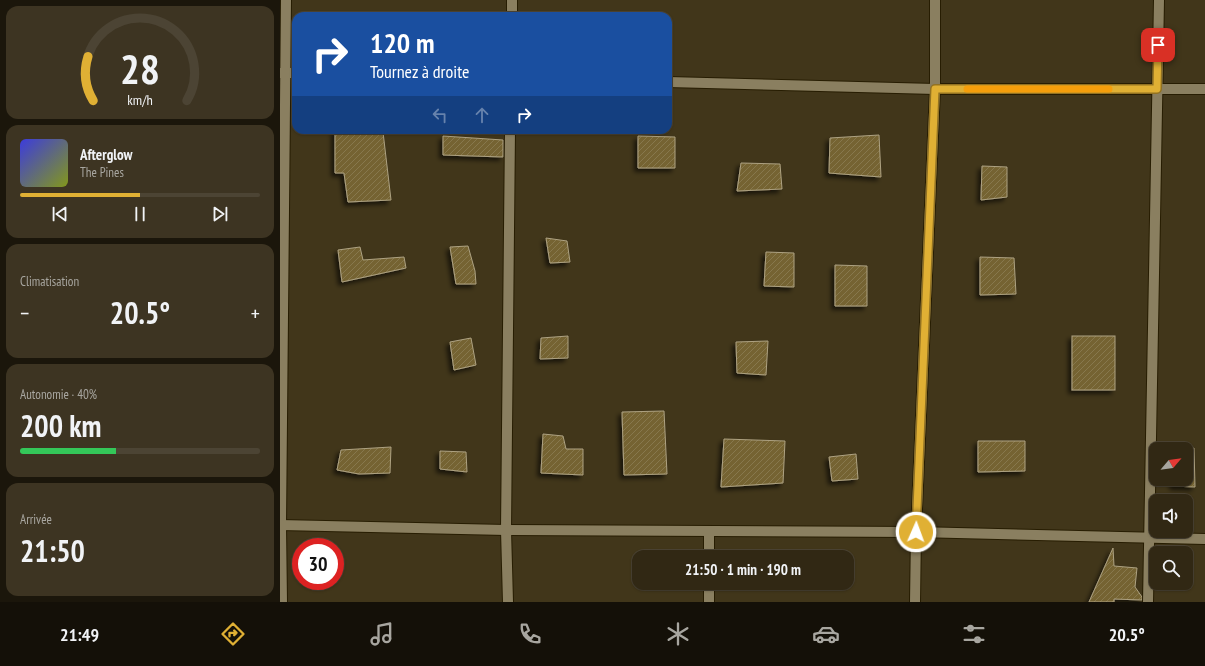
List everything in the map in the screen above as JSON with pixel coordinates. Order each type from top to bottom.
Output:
[{"type":"street","points":[[282,602],[280,525],[283,73],[286,0]]},
{"type":"street","points":[[512,0],[512,12]]},
{"type":"street","points":[[915,602],[916,532],[935,89],[935,0]]},
{"type":"street","points":[[1151,494],[1158,0]]},
{"type":"street","points":[[672,82],[935,89],[1205,89]]},
{"type":"street","points":[[508,602],[506,530],[510,134]]},
{"type":"street","points":[[280,525],[506,530],[916,532],[1149,538]]},
{"type":"street","points":[[709,531],[709,550]]},
{"type":"street","points":[[1148,602],[1150,538],[1205,539]]},
{"type":"street","points":[[709,590],[709,602]]},
{"type":"building","points":[[335,134],[383,134],[391,200],[348,202],[344,173],[335,173]]},
{"type":"building","points":[[879,135],[881,177],[829,173],[830,138]]},
{"type":"building","points":[[443,136],[503,140],[503,157],[443,155]]},
{"type":"building","points":[[638,136],[675,137],[675,168],[638,168]]},
{"type":"building","points":[[741,163],[780,164],[782,189],[737,191]]},
{"type":"building","points":[[982,166],[1007,167],[1007,197],[981,200]]},
{"type":"building","points":[[546,238],[567,241],[570,262],[550,263]]},
{"type":"building","points":[[468,246],[475,271],[476,284],[456,284],[450,247]]},
{"type":"building","points":[[360,247],[363,260],[404,257],[406,268],[342,282],[338,250]]},
{"type":"building","points":[[766,252],[794,253],[794,287],[764,286]]},
{"type":"building","points":[[980,257],[1014,258],[1016,294],[980,295]]},
{"type":"building","points":[[835,265],[867,266],[867,306],[835,306]]},
{"type":"building","points":[[568,336],[568,358],[540,359],[541,338]]},
{"type":"building","points":[[1072,336],[1115,336],[1115,390],[1072,390]]},
{"type":"building","points":[[471,338],[476,365],[454,370],[450,342]]},
{"type":"building","points":[[768,341],[766,375],[737,373],[736,342]]},
{"type":"building","points":[[664,411],[667,474],[624,475],[622,412]]},
{"type":"building","points":[[543,434],[563,436],[566,449],[583,449],[583,475],[541,473]]},
{"type":"building","points":[[724,439],[785,441],[783,483],[721,487]]},
{"type":"building","points":[[978,441],[1025,441],[1025,471],[978,472]]},
{"type":"building","points":[[391,447],[390,473],[359,474],[337,470],[341,450]]},
{"type":"building","points":[[1193,448],[1195,487],[1173,486],[1193,486]]},
{"type":"building","points":[[440,451],[466,452],[467,472],[440,469]]},
{"type":"building","points":[[856,454],[858,479],[832,481],[829,457]]},
{"type":"building","points":[[1113,548],[1114,566],[1137,568],[1135,587],[1142,597],[1142,600],[1114,599],[1114,602],[1089,602]]},
{"type":"slow traffic","points":[[967,89],[1109,89]]},
{"type":"route","points":[[916,532],[935,89],[1157,89],[1158,45]]}]
